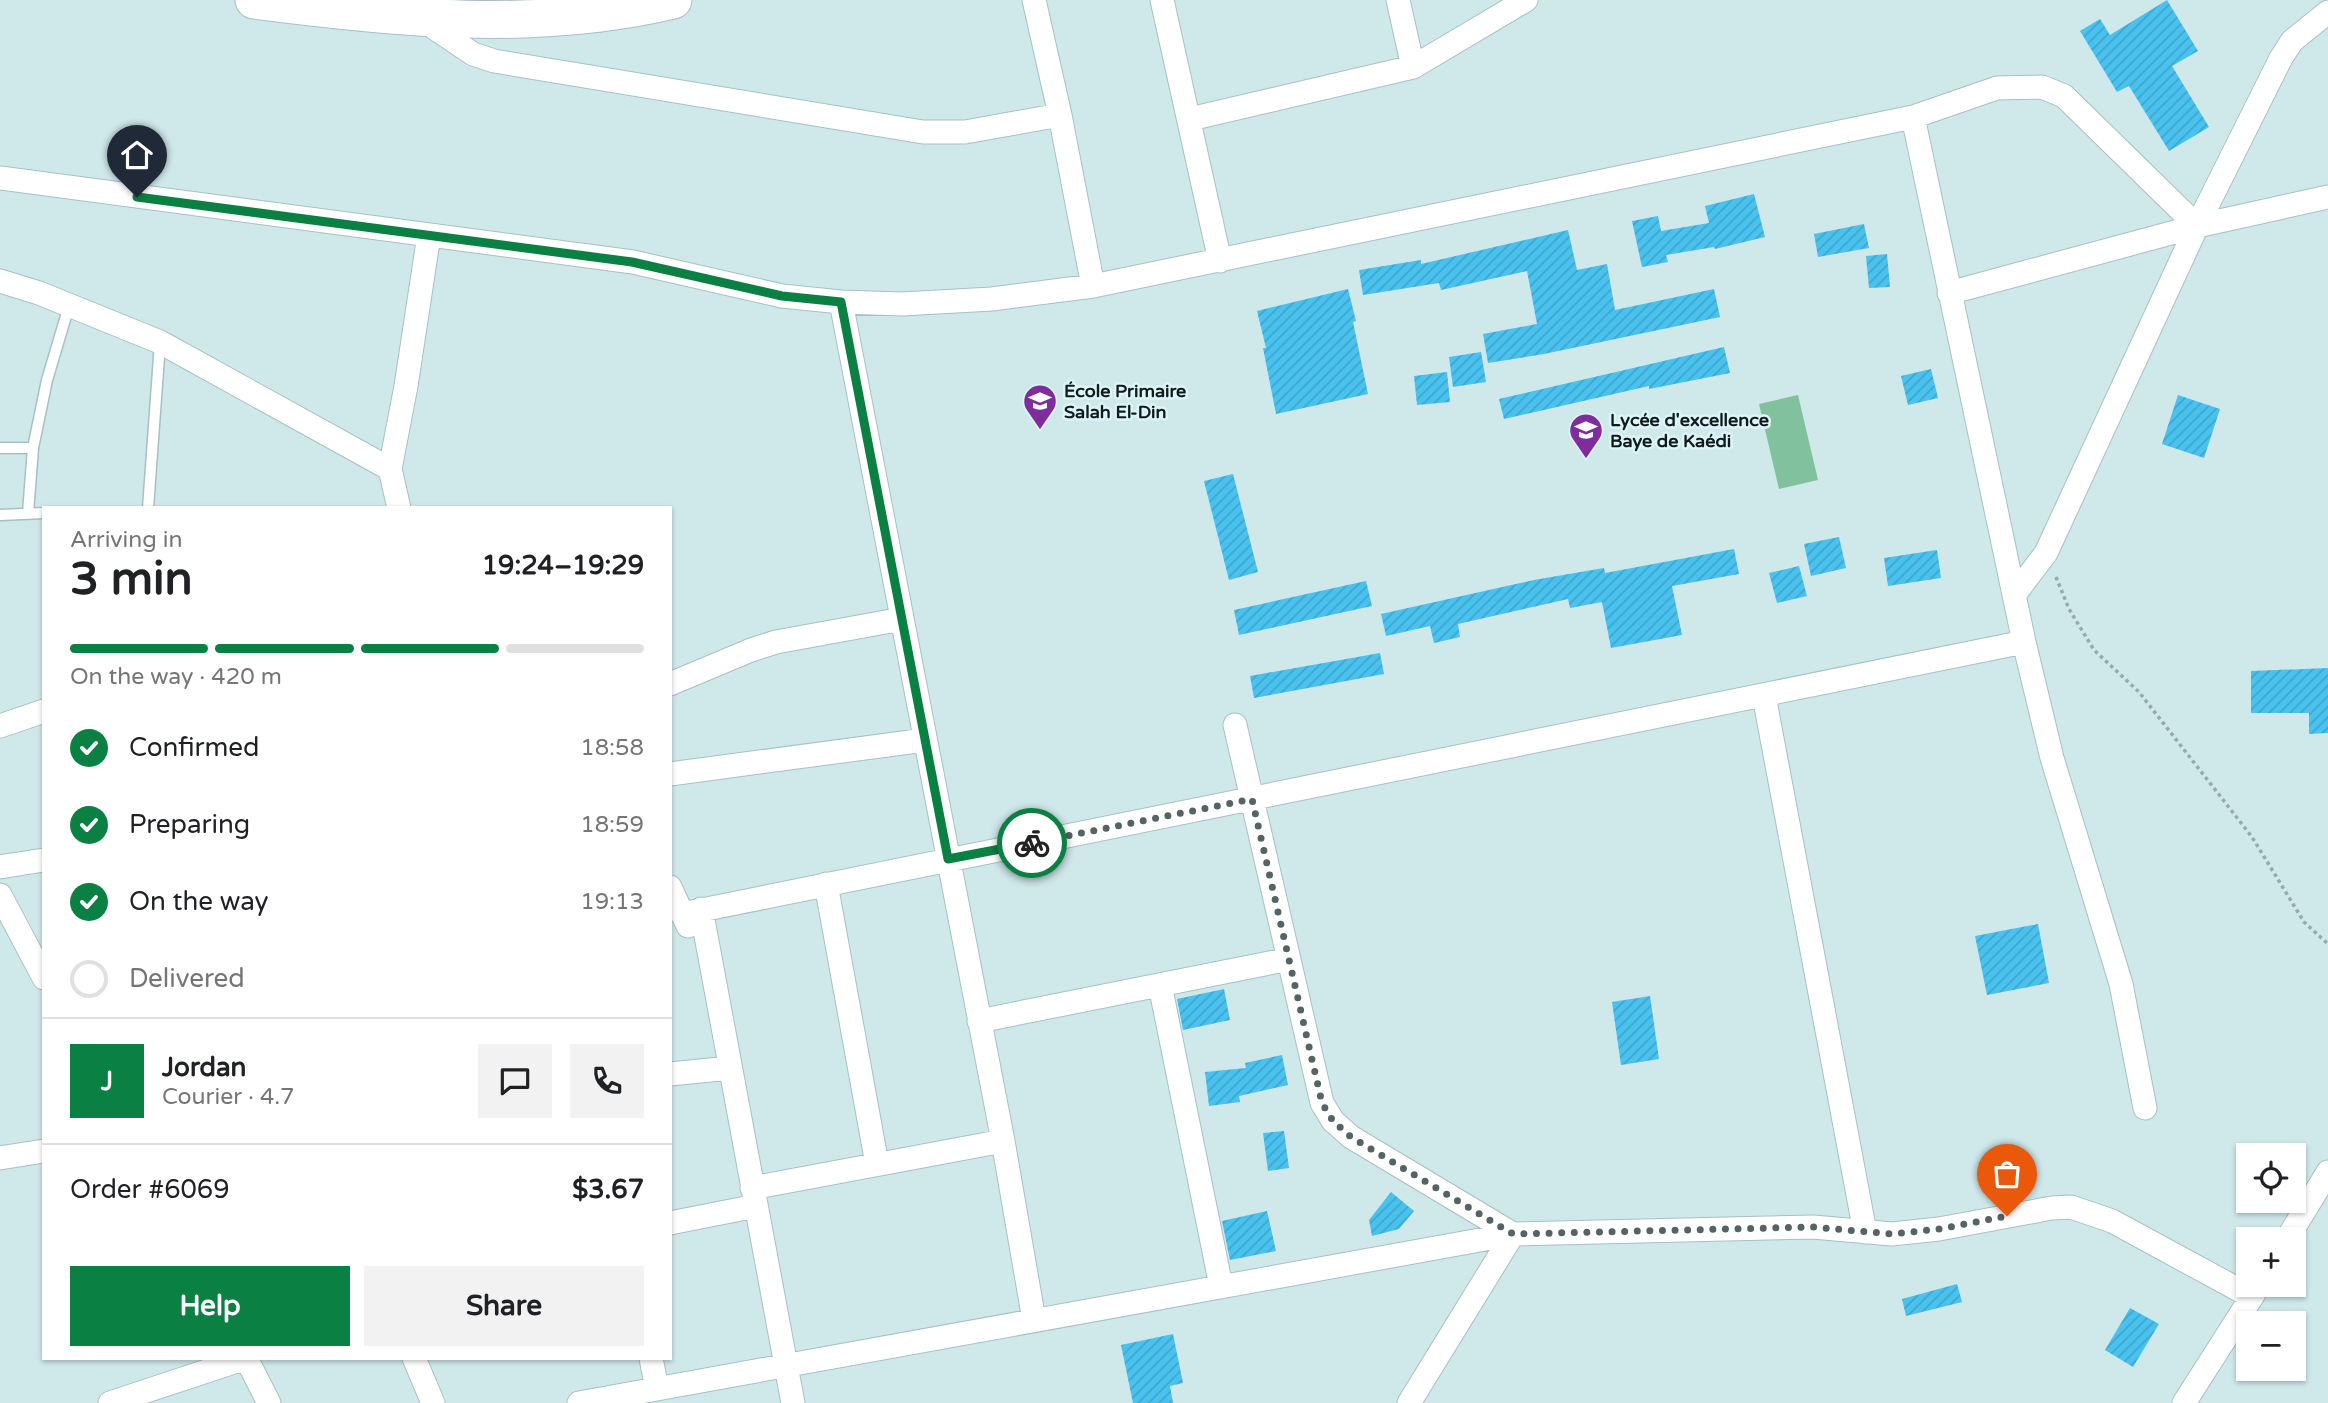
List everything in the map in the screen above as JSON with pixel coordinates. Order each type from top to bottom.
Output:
[{"type":"main road","points":[[254,0],[351,6],[418,17],[505,21],[641,8],[673,0]]},
{"type":"street","points":[[1034,0],[1060,115],[1093,286]]},
{"type":"street","points":[[1162,0],[1220,261]]},
{"type":"street","points":[[1398,0],[1413,67]]},
{"type":"street","points":[[1190,118],[1413,67],[1526,0]]},
{"type":"street","points":[[2014,595],[2046,553],[2197,226],[2281,58],[2292,41],[2328,12]]},
{"type":"street","points":[[418,17],[473,54],[494,61],[923,132],[965,132],[1060,115]]},
{"type":"street","points":[[0,178],[632,262],[782,296],[841,302],[952,303],[1093,286],[1220,261],[1913,117],[1997,88],[2042,87],[2064,96],[2197,226]]},
{"type":"street","points":[[1913,117],[2024,642],[2052,758],[2121,984],[2145,1108]]},
{"type":"street","points":[[1949,293],[2197,226],[2328,197]]},
{"type":"street","points":[[399,506],[390,469],[406,386],[429,235]]},
{"type":"street","points":[[0,281],[160,342],[390,469]]},
{"type":"street","points":[[841,302],[1003,1140],[1034,1320]]},
{"type":"street","points":[[672,683],[776,642],[902,619]]},
{"type":"street","points":[[691,911],[2024,642]]},
{"type":"street","points":[[1765,696],[1865,1232]]},
{"type":"street","points":[[0,726],[42,712]]},
{"type":"street","points":[[1235,725],[1322,1103],[1333,1121],[1351,1137],[1513,1234]]},
{"type":"street","points":[[672,774],[925,740]]},
{"type":"street","points":[[0,867],[42,860]]},
{"type":"street","points":[[826,884],[877,1164]]},
{"type":"street","points":[[672,889],[691,911],[712,972],[793,1403]]},
{"type":"street","points":[[0,895],[42,974]]},
{"type":"street","points":[[979,1021],[1289,959]]},
{"type":"street","points":[[1160,985],[1221,1286]]},
{"type":"street","points":[[672,1074],[730,1068]]},
{"type":"street","points":[[672,1222],[877,1164],[1003,1140]]},
{"type":"street","points":[[0,1158],[42,1151]]},
{"type":"street","points":[[2294,1227],[2328,1172]]},
{"type":"street","points":[[579,1403],[1513,1234],[1813,1227],[1892,1234],[2071,1207],[2112,1221],[2236,1281]]},
{"type":"street","points":[[1409,1403],[1513,1234]]},
{"type":"street","points":[[2184,1403],[2252,1297]]},
{"type":"street","points":[[110,1403],[240,1360]]},
{"type":"street","points":[[247,1360],[270,1403]]},
{"type":"street","points":[[415,1360],[433,1403]]},
{"type":"street","points":[[651,1360],[657,1389]]},
{"type":"lane","points":[[28,513],[33,448],[47,380],[69,306]]},
{"type":"lane","points":[[148,506],[160,342]]},
{"type":"lane","points":[[0,447],[33,448]]},
{"type":"lane","points":[[0,515],[42,513]]},
{"type":"path","points":[[2046,553],[2069,609],[2094,650],[2139,692],[2252,837],[2304,922],[2328,944]]},
{"type":"green space","points":[[1798,395],[1818,480],[1779,489],[1759,404]]},
{"type":"building","points":[[2167,0],[2198,51],[2172,66],[2209,127],[2169,151],[2129,86],[2117,92],[2080,31],[2100,19],[2110,35]]},
{"type":"building","points":[[1754,194],[1765,237],[1715,249],[1714,247],[1666,255],[1668,262],[1642,267],[1632,221],[1658,216],[1661,231],[1709,223],[1705,206]]},
{"type":"building","points":[[1864,224],[1869,248],[1818,257],[1814,234]]},
{"type":"building","points":[[1568,230],[1577,270],[1607,264],[1615,310],[1714,289],[1720,317],[1488,363],[1483,334],[1537,324],[1527,271],[1441,290],[1439,283],[1363,295],[1359,270],[1421,260],[1421,264]]},
{"type":"building","points":[[1887,254],[1890,287],[1869,288],[1866,256]]},
{"type":"building","points":[[1348,289],[1368,394],[1276,414],[1263,348],[1266,348],[1257,311]]},
{"type":"building","points":[[1724,347],[1730,373],[1649,389],[1649,386],[1504,419],[1499,399]]},
{"type":"building","points":[[1481,352],[1486,382],[1453,387],[1449,357]]},
{"type":"building","points":[[1931,369],[1938,398],[1908,405],[1901,376]]},
{"type":"building","points":[[1447,372],[1450,402],[1417,405],[1414,376]]},
{"type":"building","points":[[2178,395],[2220,409],[2204,458],[2162,444]]},
{"type":"building","points":[[1233,474],[1258,572],[1229,580],[1204,481]]},
{"type":"building","points":[[1839,537],[1846,568],[1811,576],[1804,544]]},
{"type":"building","points":[[1734,549],[1739,574],[1672,586],[1682,635],[1611,648],[1602,602],[1570,608],[1568,599],[1458,624],[1460,637],[1434,643],[1430,626],[1386,636],[1381,614],[1534,580],[1604,568],[1605,573]]},
{"type":"building","points":[[1937,550],[1941,578],[1888,586],[1884,558]]},
{"type":"building","points":[[1799,566],[1807,596],[1777,603],[1769,573]]},
{"type":"building","points":[[1366,581],[1372,606],[1239,635],[1234,610]]},
{"type":"building","points":[[1380,653],[1384,674],[1254,698],[1250,676]]},
{"type":"building","points":[[2328,668],[2328,733],[2309,734],[2309,713],[2251,713],[2251,671]]},
{"type":"building","points":[[2038,924],[2049,983],[1987,995],[1975,936]]},
{"type":"building","points":[[1224,989],[1230,1020],[1183,1030],[1177,999]]},
{"type":"building","points":[[1650,996],[1659,1059],[1621,1065],[1612,1002]]},
{"type":"building","points":[[1282,1055],[1288,1085],[1239,1096],[1240,1102],[1209,1106],[1205,1072],[1246,1068],[1245,1063]]},
{"type":"building","points":[[1284,1131],[1289,1168],[1268,1171],[1263,1133]]},
{"type":"building","points":[[1391,1192],[1414,1211],[1399,1229],[1372,1236],[1369,1220]]},
{"type":"building","points":[[1267,1211],[1276,1251],[1230,1260],[1222,1221]]},
{"type":"building","points":[[1957,1284],[1962,1302],[1906,1316],[1902,1299]]},
{"type":"building","points":[[2130,1308],[2159,1324],[2133,1367],[2105,1350]]},
{"type":"building","points":[[1173,1334],[1183,1383],[1170,1386],[1173,1403],[1133,1403],[1121,1345]]},
{"type":"way so far","points":[[1032,843],[1252,799],[1322,1103],[1333,1121],[1351,1137],[1513,1234],[1813,1227],[1892,1234],[1939,1229],[2007,1216]]},
{"type":"place","name":"École Primaire Salah El-Din","points":[[1040,431]]},
{"type":"place","name":"Lycée d'excellence Baye de Kaédi","points":[[1586,460]]},
{"type":"route","points":[[137,197],[632,262],[782,296],[841,302],[948,859],[1032,843]]}]
